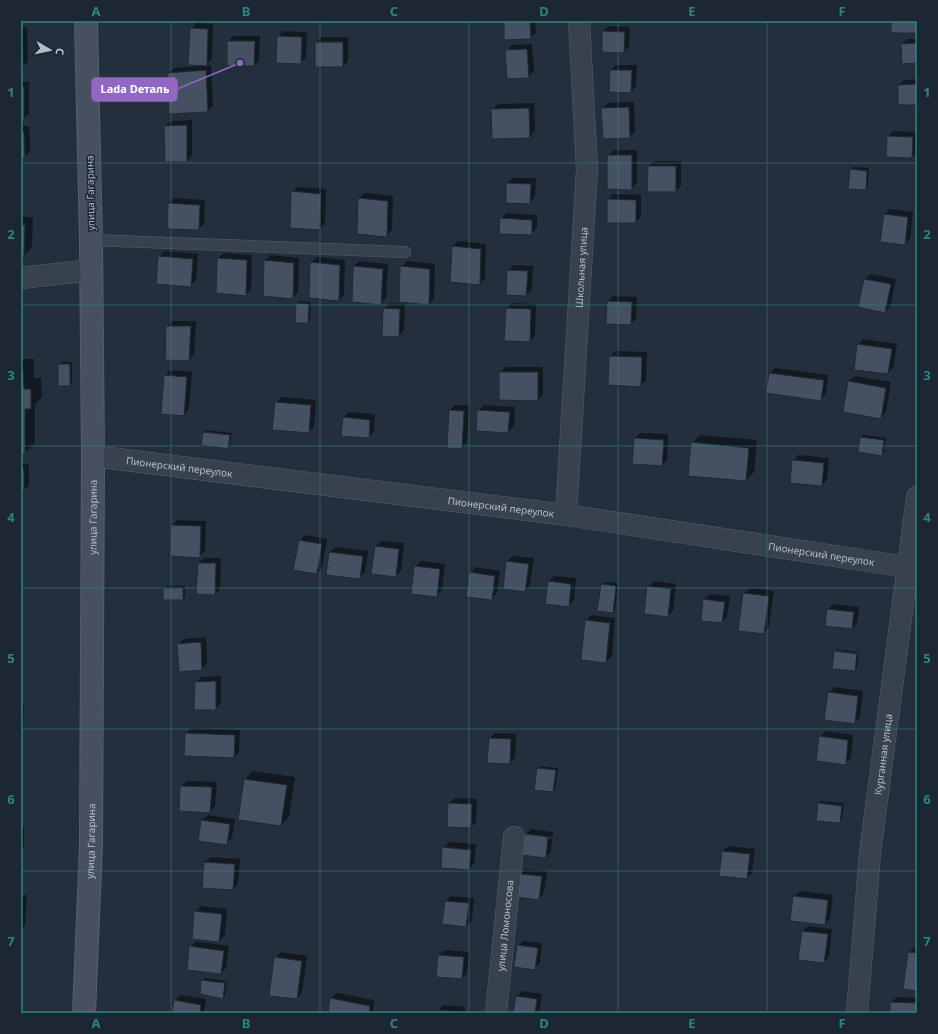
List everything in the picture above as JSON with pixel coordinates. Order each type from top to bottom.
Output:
[{"type":"main road","name":"улица Гагарина","points":[[84,1013],[91,846],[93,456],[92,240],[86,21]]},
{"type":"street","name":"Школьная улица","points":[[566,515],[587,169],[579,21]]},
{"type":"street","points":[[21,278],[91,270]]},
{"type":"street","name":"Пионерский переулок","points":[[93,456],[566,515],[907,567]]},
{"type":"street","name":"Курганная улица","points":[[857,1013],[870,853],[917,497]]},
{"type":"street","name":"улица Ломоносова","points":[[496,1013],[514,837]]},
{"type":"lane","points":[[92,240],[405,252]]},
{"type":"building","points":[[504,21],[530,21],[531,39],[504,40]]},
{"type":"building","points":[[891,21],[917,21],[917,33],[891,33]]},
{"type":"building","points":[[190,28],[208,29],[207,66],[188,65]]},
{"type":"building","points":[[602,31],[625,32],[624,53],[602,52]]},
{"type":"building","points":[[21,32],[23,68],[21,68]]},
{"type":"building","points":[[277,36],[302,37],[301,64],[276,63]]},
{"type":"building","points":[[227,41],[255,41],[254,66],[227,66]]},
{"type":"building","points":[[315,42],[343,42],[343,67],[315,67]]},
{"type":"building","points":[[917,43],[917,63],[902,64],[901,44]]},
{"type":"building","points":[[527,49],[529,78],[507,79],[505,50]]},
{"type":"building","points":[[206,70],[208,112],[169,114],[167,73]]},
{"type":"building","points":[[610,70],[632,70],[631,93],[609,92]]},
{"type":"building","points":[[917,84],[917,105],[898,105],[898,85]]},
{"type":"building","points":[[21,87],[24,87],[24,120],[21,120]]},
{"type":"building","points":[[629,107],[630,138],[603,139],[601,108]]},
{"type":"building","points":[[529,108],[530,138],[492,139],[491,109]]},
{"type":"building","points":[[187,125],[187,162],[165,162],[164,126]]},
{"type":"building","points":[[21,131],[24,131],[25,158],[21,158]]},
{"type":"building","points":[[887,136],[913,137],[912,158],[886,157]]},
{"type":"building","points":[[607,155],[632,155],[632,190],[607,189]]},
{"type":"building","points":[[648,166],[676,166],[676,192],[647,192]]},
{"type":"building","points":[[850,169],[867,171],[866,190],[848,189]]},
{"type":"building","points":[[506,183],[531,184],[530,204],[506,203]]},
{"type":"building","points":[[291,191],[321,194],[320,230],[290,228]]},
{"type":"building","points":[[358,198],[388,201],[387,237],[357,234]]},
{"type":"building","points":[[607,199],[636,200],[636,223],[607,223]]},
{"type":"building","points":[[168,203],[200,205],[199,230],[167,229]]},
{"type":"building","points":[[884,214],[908,217],[905,245],[880,242]]},
{"type":"building","points":[[500,218],[532,220],[532,235],[499,234]]},
{"type":"building","points":[[21,225],[25,225],[24,257],[21,256]]},
{"type":"building","points":[[452,246],[481,249],[480,285],[450,282]]},
{"type":"building","points":[[158,256],[193,259],[191,287],[156,284]]},
{"type":"building","points":[[217,258],[247,260],[246,296],[216,293]]},
{"type":"building","points":[[264,260],[294,263],[293,299],[263,296]]},
{"type":"building","points":[[310,262],[340,265],[339,301],[309,298]]},
{"type":"building","points":[[353,266],[383,269],[381,305],[352,302]]},
{"type":"building","points":[[400,266],[430,269],[429,305],[399,302]]},
{"type":"building","points":[[507,270],[528,271],[526,296],[506,295]]},
{"type":"building","points":[[864,279],[891,284],[885,313],[858,307]]},
{"type":"building","points":[[607,301],[632,302],[631,325],[606,324]]},
{"type":"building","points":[[296,303],[309,304],[308,323],[295,323]]},
{"type":"building","points":[[383,308],[400,309],[399,337],[382,336]]},
{"type":"building","points":[[506,308],[531,309],[530,342],[504,341]]},
{"type":"building","points":[[166,326],[191,326],[189,361],[165,360]]},
{"type":"building","points":[[857,344],[892,349],[888,374],[854,370]]},
{"type":"building","points":[[609,356],[642,357],[641,387],[608,385]]},
{"type":"building","points":[[58,364],[70,364],[70,386],[58,386]]},
{"type":"building","points":[[21,370],[23,370],[24,389],[31,389],[31,409],[25,409],[25,454],[21,454]]},
{"type":"building","points":[[499,372],[538,372],[538,401],[499,400]]},
{"type":"building","points":[[769,373],[824,380],[821,401],[766,393]]},
{"type":"building","points":[[164,375],[187,377],[184,416],[161,414]]},
{"type":"building","points":[[848,381],[886,388],[881,419],[843,412]]},
{"type":"building","points":[[275,402],[311,405],[309,433],[272,430]]},
{"type":"building","points":[[449,410],[464,411],[462,449],[447,448]]},
{"type":"building","points":[[477,410],[510,412],[508,433],[476,431]]},
{"type":"building","points":[[343,417],[370,420],[369,438],[341,436]]},
{"type":"building","points":[[203,432],[230,435],[228,449],[201,445]]},
{"type":"building","points":[[860,437],[884,440],[882,456],[858,452]]},
{"type":"building","points":[[634,438],[664,440],[662,466],[632,464]]},
{"type":"building","points":[[691,442],[749,448],[746,481],[688,476]]},
{"type":"building","points":[[792,460],[824,463],[822,486],[790,483]]},
{"type":"building","points":[[21,469],[24,469],[24,491],[21,491]]},
{"type":"building","points":[[171,525],[201,526],[200,558],[170,556]]},
{"type":"building","points":[[299,540],[322,544],[317,574],[293,570]]},
{"type":"building","points":[[375,546],[399,549],[396,577],[371,574]]},
{"type":"building","points":[[329,552],[363,556],[360,579],[326,575]]},
{"type":"building","points":[[506,561],[529,564],[525,592],[503,589]]},
{"type":"building","points":[[198,563],[216,563],[215,595],[196,594]]},
{"type":"building","points":[[414,566],[440,569],[437,597],[411,594]]},
{"type":"building","points":[[469,572],[495,576],[492,600],[466,597]]},
{"type":"building","points":[[548,581],[571,584],[569,607],[545,604]]},
{"type":"building","points":[[601,584],[616,586],[613,613],[597,611]]},
{"type":"building","points":[[647,586],[671,589],[668,617],[644,614]]},
{"type":"building","points":[[163,588],[183,588],[183,600],[163,600]]},
{"type":"building","points":[[743,593],[769,596],[764,634],[738,631]]},
{"type":"building","points":[[703,599],[725,602],[722,623],[701,621]]},
{"type":"building","points":[[827,609],[854,612],[852,629],[825,626]]},
{"type":"building","points":[[585,620],[610,623],[606,663],[581,660]]},
{"type":"building","points":[[201,642],[202,670],[179,672],[177,644]]},
{"type":"building","points":[[834,651],[857,654],[855,671],[832,669]]},
{"type":"building","points":[[216,681],[216,710],[194,710],[195,682]]},
{"type":"building","points":[[828,692],[858,696],[855,724],[824,720]]},
{"type":"building","points":[[185,733],[235,735],[234,758],[184,756]]},
{"type":"building","points":[[819,736],[848,740],[846,765],[816,761]]},
{"type":"building","points":[[489,738],[511,739],[510,764],[487,763]]},
{"type":"building","points":[[537,768],[556,770],[553,792],[534,790]]},
{"type":"building","points":[[244,779],[287,785],[281,826],[238,820]]},
{"type":"building","points":[[180,786],[212,787],[210,813],[179,811]]},
{"type":"building","points":[[448,803],[472,804],[471,828],[447,827]]},
{"type":"building","points":[[818,803],[842,806],[840,823],[816,821]]},
{"type":"building","points":[[201,820],[230,824],[227,845],[198,841]]},
{"type":"building","points":[[525,834],[548,837],[546,858],[522,855]]},
{"type":"building","points":[[442,847],[471,850],[469,870],[441,868]]},
{"type":"building","points":[[722,851],[750,854],[747,879],[719,876]]},
{"type":"building","points":[[204,862],[235,864],[233,890],[202,888]]},
{"type":"building","points":[[519,874],[542,876],[539,900],[516,897]]},
{"type":"building","points":[[793,896],[828,900],[825,925],[790,921]]},
{"type":"building","points":[[445,901],[469,903],[466,927],[442,924]]},
{"type":"building","points":[[194,911],[222,914],[219,942],[192,939]]},
{"type":"building","points":[[802,931],[828,934],[824,963],[798,960]]},
{"type":"building","points":[[517,945],[538,948],[535,970],[514,967]]},
{"type":"building","points":[[189,946],[224,951],[221,974],[187,970]]},
{"type":"building","points":[[908,952],[917,953],[917,991],[903,989]]},
{"type":"building","points":[[438,955],[464,957],[462,979],[436,977]]},
{"type":"building","points":[[274,957],[302,961],[297,999],[269,996]]},
{"type":"building","points":[[201,980],[225,983],[223,999],[200,994]]},
{"type":"building","points":[[516,996],[537,999],[535,1013],[513,1013]]},
{"type":"building","points":[[330,998],[370,1006],[369,1013],[328,1013]]},
{"type":"building","points":[[174,1000],[201,1005],[200,1013],[172,1013]]},
{"type":"building","points":[[890,1002],[917,1003],[917,1013],[890,1013]]},
{"type":"building","points":[[437,1010],[460,1012],[460,1013],[437,1013]]},
{"type":"place","name":"Lada Dеталь","points":[[240,63]]}]
